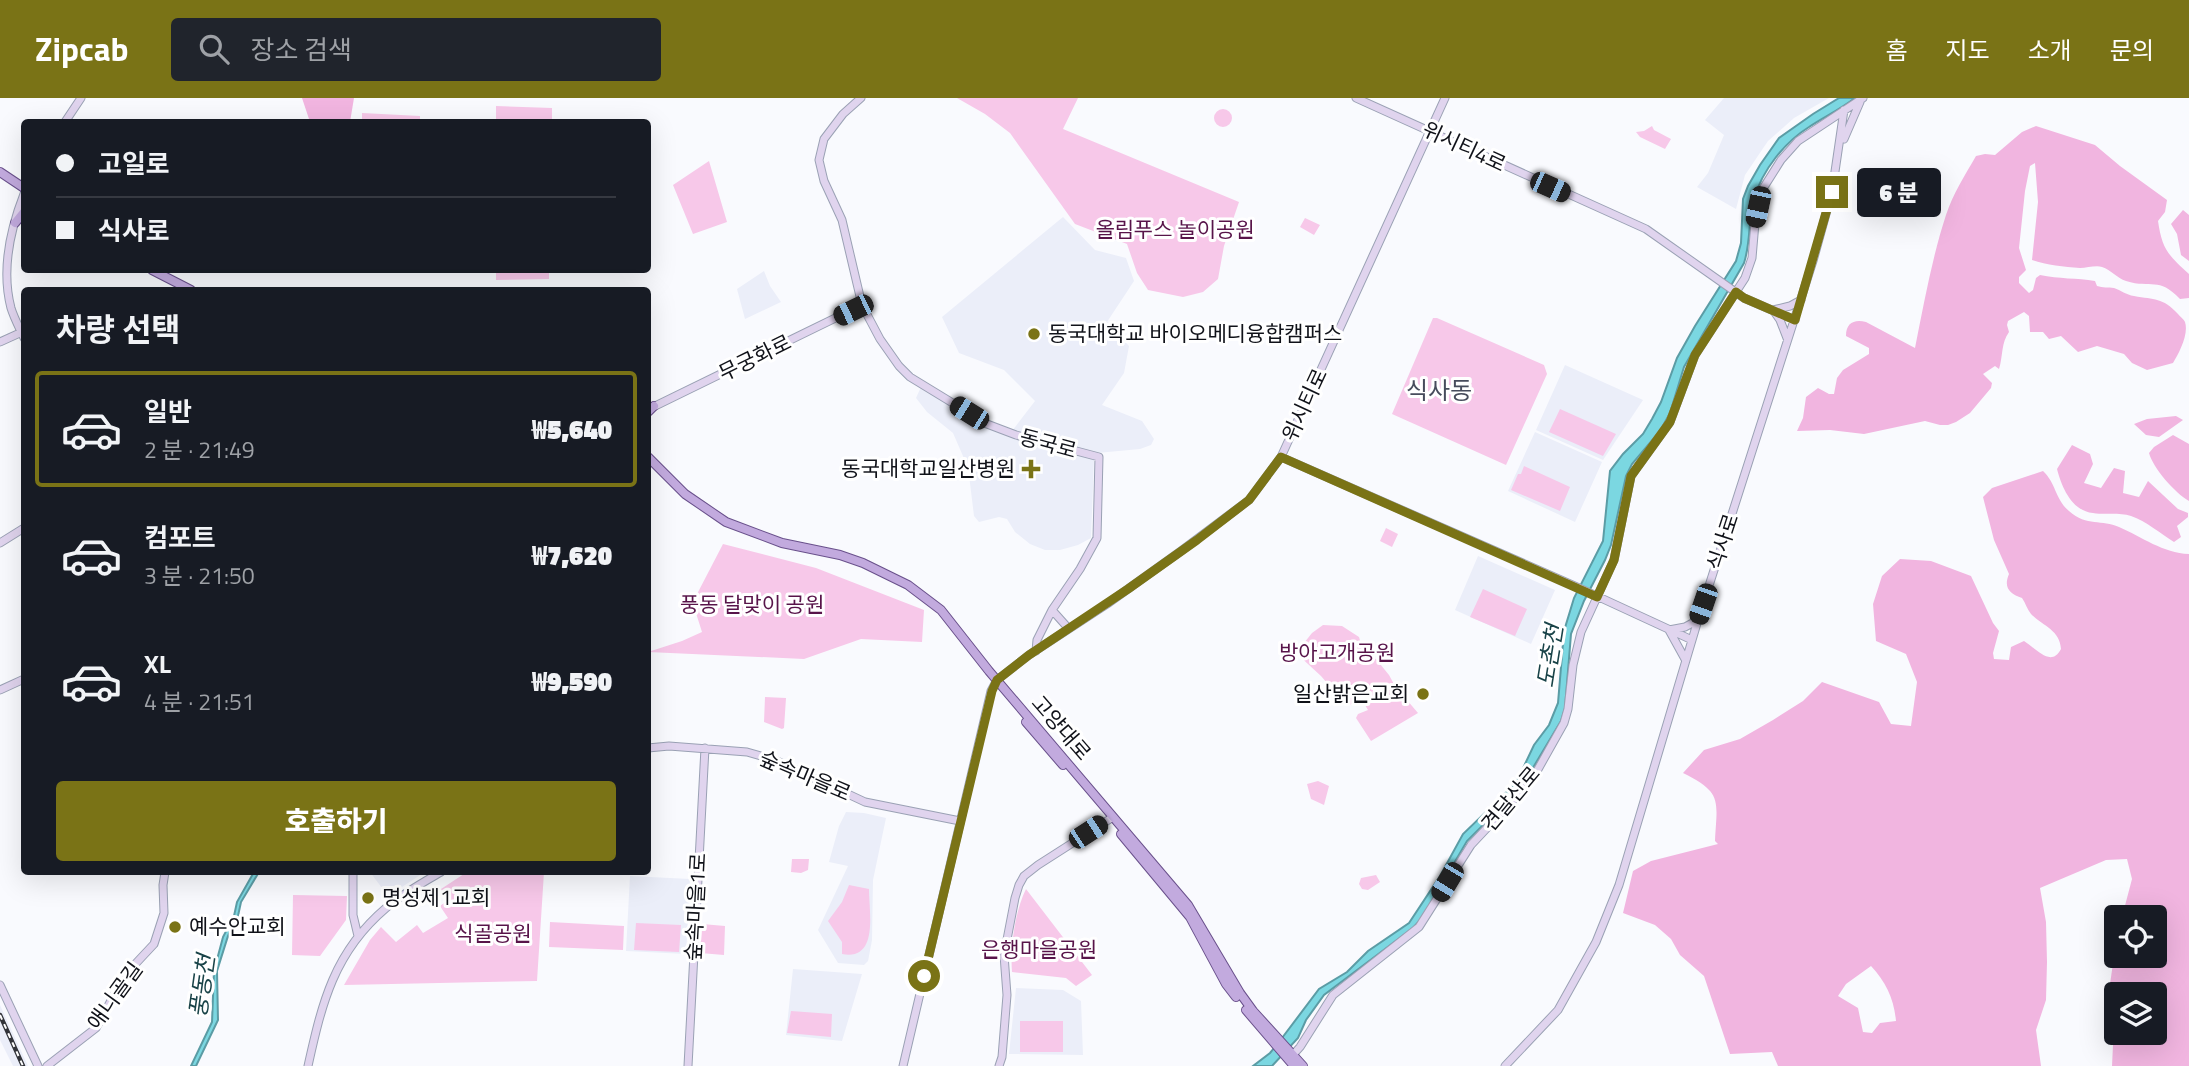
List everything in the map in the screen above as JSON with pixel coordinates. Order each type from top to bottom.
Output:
[{"type":"main road","points":[[0,172],[21,186]]},
{"type":"main road","points":[[0,177],[21,192]]},
{"type":"main road","points":[[15,222],[21,215]]},
{"type":"main road","points":[[158,273],[185,287]]},
{"type":"main road","points":[[166,273],[193,287]]},
{"type":"main road","name":"고양대로","points":[[651,462],[685,495],[726,522],[773,540],[863,563],[908,585],[941,610],[996,682],[1188,905],[1240,993],[1290,1057]]},
{"type":"main road","points":[[1290,1057],[1303,1066]]},
{"type":"street","points":[[67,119],[81,98]]},
{"type":"street","name":"동국로","points":[[861,98],[824,139],[819,160],[824,181],[844,227],[862,305],[884,346],[911,377],[987,424],[1099,457],[1097,538],[1052,610],[1037,640],[1036,651]]},
{"type":"street","name":"위시티4로","points":[[1356,98],[1646,229],[1734,290]]},
{"type":"street","name":"위시티로","points":[[996,682],[1249,500],[1281,457],[1445,98]]},
{"type":"street","points":[[1839,148],[1862,99]]},
{"type":"street","name":"견달산로","points":[[1290,1057],[1333,995],[1419,927],[1471,845],[1532,780],[1564,723],[1581,632],[1593,595],[1614,560],[1631,476],[1670,422],[1695,355],[1734,290],[1745,278],[1764,187],[1773,171],[1798,141],[1862,99]]},
{"type":"street","name":"식사로","points":[[1505,1066],[1558,1010],[1596,942],[1619,885],[1686,659],[1801,300],[1832,192],[1844,110]]},
{"type":"street","points":[[21,203],[8,244],[8,288],[12,309],[21,330]]},
{"type":"street","points":[[1734,290],[1744,298],[1795,320]]},
{"type":"street","points":[[1773,310],[1801,300]]},
{"type":"street","name":"무궁화로","points":[[651,408],[862,305]]},
{"type":"street","points":[[1773,310],[1788,339]]},
{"type":"street","points":[[0,342],[21,336]]},
{"type":"street","points":[[1281,457],[1692,640]]},
{"type":"street","points":[[0,543],[21,530]]},
{"type":"street","points":[[1052,610],[1069,629]]},
{"type":"street","points":[[1669,630],[1698,621]]},
{"type":"street","points":[[1669,630],[1686,659]]},
{"type":"street","points":[[0,690],[21,680]]},
{"type":"street","points":[[903,1066],[960,821],[996,682]]},
{"type":"street","name":"숲속마을로","points":[[651,748],[669,746],[747,752],[775,760],[865,802],[960,821]]},
{"type":"street","name":"숲속마을1로","points":[[688,1066],[705,748]]},
{"type":"street","points":[[999,1066],[1007,995],[1004,956],[1019,885],[1031,870],[1111,818]]},
{"type":"street","name":"애니골길","points":[[47,1066],[96,1028],[125,975],[155,944],[164,913],[165,875]]},
{"type":"street","points":[[353,875],[353,915],[358,936]]},
{"type":"street","points":[[308,1066],[328,989],[358,936],[388,906],[436,875]]},
{"type":"street","points":[[0,985],[38,1066]]},
{"type":"street","points":[[314,1037],[314,1066]]},
{"type":"shaded area","points":[[302,98],[354,98],[350,119],[309,119]]},
{"type":"shaded area","points":[[1724,98],[1829,98],[1794,118],[1768,141],[1745,175],[1736,209],[1697,187],[1708,173],[1724,135],[1705,120]]},
{"type":"shaded area","points":[[2036,126],[2095,145],[2167,200],[2165,212],[2158,221],[2160,231],[2167,251],[2189,274],[2189,298],[2180,299],[2160,285],[2126,281],[2102,267],[2068,267],[2032,260],[2038,202],[2035,163],[2030,166],[2025,191],[2019,248],[2026,270],[2019,277],[2019,283],[2029,293],[2040,275],[2088,280],[2095,281],[2097,286],[2163,302],[2183,319],[2186,327],[2183,343],[2173,363],[2147,370],[2132,363],[2124,354],[2097,346],[2078,352],[2061,336],[2049,339],[2043,332],[2030,332],[2029,316],[2024,312],[2008,321],[2009,332],[2003,345],[1999,369],[1995,366],[1983,374],[1992,383],[1991,388],[1970,413],[1956,422],[1940,425],[1925,421],[1864,434],[1830,430],[1797,431],[1803,418],[1806,397],[1818,388],[1834,394],[1837,378],[1843,370],[1869,354],[1869,348],[1846,336],[1847,328],[1852,323],[1866,322],[1915,348],[1946,215],[1960,185],[1976,156],[1995,155],[2022,132]]},
{"type":"shaded area","points":[[2183,210],[2189,215],[2189,261],[2181,255],[2177,234],[2171,224]]},
{"type":"shaded area","name":"동국대학교 바이오메디융합캠퍼스","points":[[1063,217],[1095,250],[1126,258],[1134,281],[1107,322],[1129,346],[1124,373],[1102,405],[1142,421],[1154,439],[1151,445],[1140,449],[1097,453],[1012,431],[1035,401],[1004,370],[959,353],[942,317]]},
{"type":"shaded area","points":[[764,271],[781,302],[745,319],[737,289]]},
{"type":"shaded area","points":[[1565,365],[1643,400],[1603,460],[1536,430]]},
{"type":"shaded area","name":"동국대학교일산병원","points":[[921,387],[983,427],[1094,460],[1091,538],[1060,550],[1045,550],[1030,544],[1015,532],[1007,519],[999,517],[979,522],[974,516],[966,463],[953,433],[927,412],[916,398]]},
{"type":"shaded area","points":[[2176,416],[2183,420],[2159,437],[2146,435],[2134,424],[2147,419]]},
{"type":"shaded area","points":[[1535,432],[1602,462],[1575,522],[1508,491]]},
{"type":"shaded area","points":[[2173,435],[2189,444],[2189,501],[2165,480],[2149,453]]},
{"type":"shaded area","points":[[2072,445],[2090,454],[2093,464],[2084,483],[2101,488],[2114,468],[2125,471],[2123,493],[2139,497],[2148,481],[2178,509],[2188,513],[2188,517],[2177,526],[2181,537],[2174,542],[2131,516],[2093,513],[2079,508],[2065,491],[2057,469]]},
{"type":"shaded area","points":[[2043,471],[2064,506],[2076,516],[2113,525],[2161,548],[2189,554],[2189,1066],[2112,1066],[2113,1045],[2167,1045],[2167,982],[2110,982],[2112,968],[2167,968],[2167,905],[2125,905],[2132,879],[2127,859],[2106,860],[2040,888],[2046,922],[2047,962],[2046,1000],[2036,1030],[2041,1066],[1778,1066],[1772,1052],[1730,1054],[1704,976],[1680,955],[1671,939],[1655,925],[1623,913],[1633,871],[1651,861],[1718,844],[1715,841],[1715,799],[1705,786],[1683,773],[1704,750],[1740,739],[1773,720],[1803,701],[1822,682],[1879,702],[1891,724],[1911,726],[1917,682],[1906,654],[1876,641],[1873,604],[1882,576],[1900,559],[1931,561],[1971,576],[1999,631],[1994,659],[2009,660],[2011,647],[2024,641],[2048,657],[2057,654],[2061,649],[2058,637],[2031,614],[2022,598],[2014,595],[2007,587],[2009,574],[1994,540],[1983,497],[1992,488]],"holes":[[[1871,966],[1881,978],[1893,1005],[1896,1021],[1880,1023],[1872,1033],[1863,1032],[1858,1008],[1838,996],[1846,984]]]},
{"type":"shaded area","points":[[1478,556],[1555,590],[1531,644],[1455,610]]},
{"type":"shaded area","points":[[846,812],[886,818],[873,880],[872,940],[868,961],[864,965],[838,963],[818,930],[848,866],[829,862],[839,826]]},
{"type":"shaded area","points":[[372,875],[420,875],[388,896]]},
{"type":"shaded area","points":[[630,876],[690,879],[686,954],[626,951]]},
{"type":"shaded area","points":[[793,969],[862,974],[842,1041],[786,1035]]},
{"type":"shaded area","points":[[1016,988],[1063,990],[1081,1001],[1083,1055],[1009,1054]]},
{"type":"shaded area","points":[[0,1005],[28,1066],[13,1066],[0,1040]]},
{"type":"green space","name":"올림푸스 놀이공원","points":[[957,98],[1078,98],[1063,129],[1239,202],[1224,246],[1218,279],[1203,292],[1183,297],[1148,290],[1137,273],[1127,244],[1075,224],[1010,133]]},
{"type":"green space","points":[[496,106],[552,108],[552,119],[496,119]]},
{"type":"green space","points":[[1223,109],[1229,112],[1232,118],[1229,124],[1223,127],[1217,124],[1214,118],[1217,112]]},
{"type":"green space","points":[[362,113],[420,116],[420,119],[362,119]]},
{"type":"green space","points":[[1652,126],[1654,130],[1671,139],[1665,149],[1640,137],[1636,132]]},
{"type":"green space","points":[[709,161],[727,222],[693,234],[673,185]]},
{"type":"green space","points":[[1305,218],[1320,225],[1314,235],[1300,227]]},
{"type":"green space","points":[[496,273],[549,273],[549,279],[496,280]]},
{"type":"green space","points":[[1433,318],[1544,365],[1547,374],[1506,465],[1392,414]]},
{"type":"green space","points":[[1560,409],[1616,434],[1603,456],[1549,432]]},
{"type":"green space","points":[[1524,466],[1570,487],[1560,511],[1511,490]]},
{"type":"green space","points":[[1386,528],[1398,534],[1392,547],[1380,541]]},
{"type":"green space","name":"풍동 달맞이 공원","points":[[723,544],[816,568],[924,610],[922,642],[861,639],[804,659],[651,652],[702,632],[695,610],[696,596]]},
{"type":"green space","points":[[1483,589],[1527,609],[1515,636],[1470,617]]},
{"type":"green space","name":"방아고개공원","points":[[1323,625],[1342,626],[1359,637],[1370,656],[1376,659],[1418,713],[1371,741],[1356,718],[1358,714],[1368,710],[1362,700],[1345,704],[1296,653],[1312,633]]},
{"type":"green space","points":[[765,697],[786,698],[784,728],[764,722]]},
{"type":"green space","points":[[1318,781],[1329,786],[1324,805],[1311,799],[1307,784]]},
{"type":"green space","points":[[792,859],[809,859],[808,870],[801,873],[791,872]]},
{"type":"green space","name":"식골공원","points":[[462,875],[544,875],[537,981],[344,985],[370,940],[381,927],[396,942],[417,925],[423,933],[448,918],[440,906],[448,900],[441,889]]},
{"type":"green space","points":[[1376,875],[1380,882],[1368,890],[1362,889],[1359,884],[1361,878]]},
{"type":"green space","points":[[849,885],[869,889],[869,933],[862,950],[854,954],[842,954],[842,942],[828,921],[842,902]]},
{"type":"green space","name":"은행마을공원","points":[[1026,889],[1092,975],[1076,986],[1066,978],[1012,972],[1014,930]]},
{"type":"green space","points":[[293,895],[347,896],[346,920],[320,956],[292,955]]},
{"type":"green space","points":[[550,922],[624,926],[623,950],[549,947]]},
{"type":"green space","points":[[636,923],[681,925],[679,952],[634,950]]},
{"type":"green space","points":[[702,924],[725,926],[724,955],[700,953]]},
{"type":"green space","points":[[791,1011],[832,1014],[831,1037],[787,1033]]},
{"type":"green space","points":[[1020,1021],[1063,1021],[1063,1052],[1020,1052]]},
{"type":"water","points":[[1839,98],[1855,98],[1791,140],[1769,167],[1758,188],[1752,207],[1744,263],[1684,367],[1670,413],[1660,431],[1632,464],[1626,476],[1611,545],[1571,634],[1565,708],[1561,721],[1522,786],[1467,841],[1422,918],[1413,928],[1324,995],[1306,1020],[1298,1038],[1272,1066],[1253,1066],[1270,1053],[1319,989],[1347,972],[1368,951],[1409,923],[1440,876],[1463,834],[1516,783],[1534,745],[1549,725],[1558,703],[1564,631],[1574,598],[1603,541],[1610,471],[1643,434],[1661,402],[1677,358],[1736,261],[1741,243],[1743,199],[1760,165],[1779,138]]},
{"type":"water","points":[[252,875],[257,875],[241,902],[217,971],[218,1020],[196,1066],[191,1066],[212,1022],[214,971],[223,937],[234,916],[237,902]]},
{"type":"railway","points":[[0,1015],[23,1066]]},
{"type":"place","name":"동국대학교 바이오메디융합캠퍼스","points":[[1034,334]]},
{"type":"place","name":"동국대학교일산병원","points":[[1031,469]]},
{"type":"place","name":"일산밝은교회","points":[[1423,694]]},
{"type":"place","name":"명성제1교회","points":[[368,898]]},
{"type":"place","name":"예수안교회","points":[[175,927]]},
{"type":"district","name":"식사동","points":[[1439,391]]},
{"type":"route","points":[[924,976],[961,814],[997,680],[1249,500],[1281,457],[1597,597],[1614,560],[1631,476],[1670,422],[1695,355],[1736,292],[1795,320],[1832,192]]},
{"type":"water label","name":"도촌천","points":[[1550,656]]},
{"type":"water label","name":"풍동천","points":[[202,986]]}]
